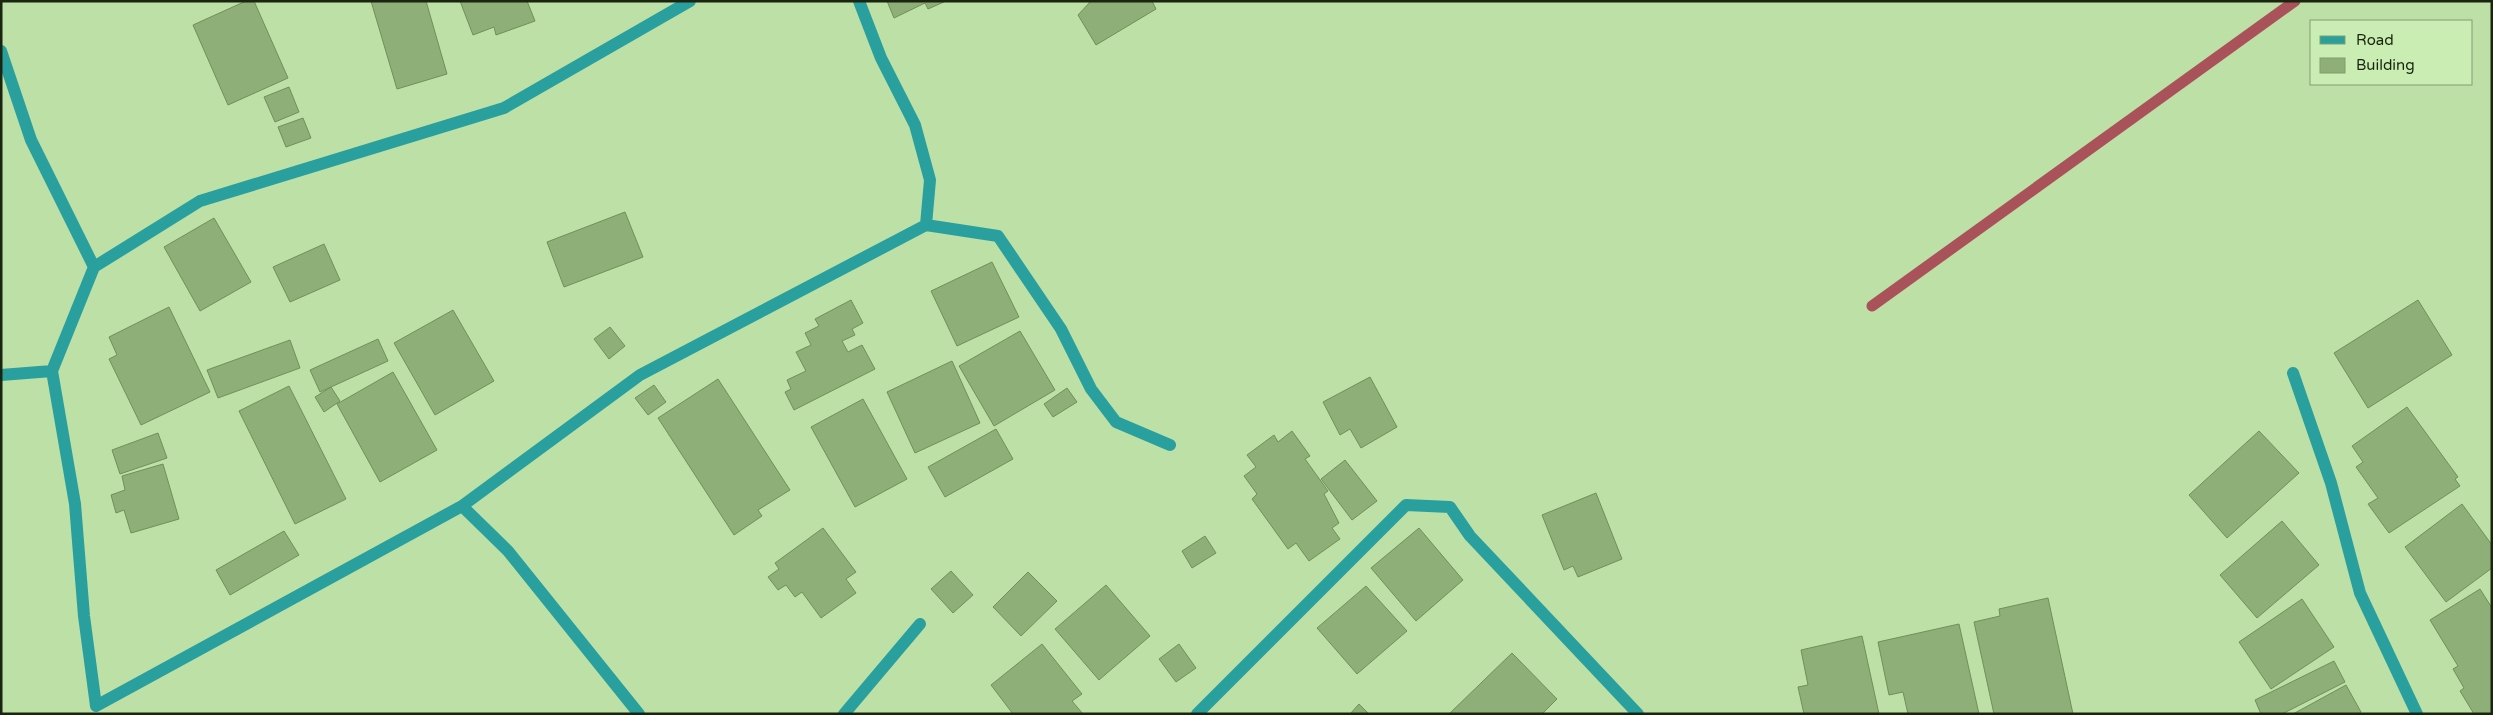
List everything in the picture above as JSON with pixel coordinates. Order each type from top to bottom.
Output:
[{"type":"street","points":[[690,1],[504,108],[200,202],[94,267],[52,371],[74,504],[95,711],[462,506],[640,375],[926,225],[998,236],[1061,329],[1090,389],[1116,422],[1170,444]]},
{"type":"street","points":[[859,1],[881,58],[915,126],[930,180],[926,225]]},
{"type":"street","points":[[1,51],[31,140],[94,267]]},
{"type":"street","points":[[1,375],[52,371]]},
{"type":"street","points":[[2293,373],[2331,483],[2360,593],[2417,714]]},
{"type":"street","points":[[1197,714],[1406,505],[1450,507],[1470,536],[1638,714]]},
{"type":"street","points":[[462,506],[508,551],[639,714]]},
{"type":"street","points":[[844,714],[920,624]]},
{"type":"building","points":[[246,1],[254,1],[288,78],[228,105],[193,25]]},
{"type":"building","points":[[371,1],[426,1],[447,74],[397,89]]},
{"type":"building","points":[[460,1],[527,1],[535,21],[496,35],[494,27],[473,35]]},
{"type":"building","points":[[887,1],[946,1],[928,9],[925,3],[894,18]]},
{"type":"building","points":[[1091,1],[1152,1],[1156,9],[1096,45],[1078,15]]},
{"type":"building","points":[[289,87],[299,112],[275,122],[264,97]]},
{"type":"building","points":[[303,118],[311,138],[286,147],[278,127]]},
{"type":"building","points":[[625,212],[643,257],[564,287],[547,242]]},
{"type":"building","points":[[214,218],[251,282],[200,311],[164,247]]},
{"type":"building","points":[[324,244],[340,280],[290,302],[273,267]]},
{"type":"building","points":[[992,262],[1019,317],[957,346],[931,291]]},
{"type":"building","points":[[851,300],[863,323],[852,329],[855,335],[842,341],[848,352],[862,345],[875,369],[794,410],[785,392],[791,389],[787,380],[806,371],[796,352],[811,345],[805,333],[819,326],[815,319]]},
{"type":"building","points":[[2418,300],[2452,355],[2368,408],[2334,353]]},
{"type":"building","points":[[169,307],[210,392],[141,425],[109,359],[117,355],[109,337]]},
{"type":"building","points":[[453,310],[494,381],[435,415],[394,343]]},
{"type":"building","points":[[610,327],[625,346],[609,359],[594,339]]},
{"type":"building","points":[[1020,331],[1055,390],[994,426],[959,366]]},
{"type":"building","points":[[378,339],[388,361],[320,392],[310,370]]},
{"type":"building","points":[[290,340],[300,368],[218,398],[207,370]]},
{"type":"building","points":[[952,361],[980,423],[915,453],[887,392]]},
{"type":"building","points":[[393,372],[437,450],[380,482],[337,404]]},
{"type":"building","points":[[1370,377],[1397,427],[1361,448],[1350,429],[1340,435],[1323,402]]},
{"type":"building","points":[[718,379],[790,490],[758,510],[762,516],[734,535],[658,418]]},
{"type":"building","points":[[654,385],[666,402],[648,415],[635,398]]},
{"type":"building","points":[[289,386],[346,499],[295,524],[239,411]]},
{"type":"building","points":[[331,387],[340,401],[324,412],[315,397]]},
{"type":"building","points":[[1067,388],[1077,402],[1053,417],[1044,404]]},
{"type":"building","points":[[863,399],[907,479],[855,507],[811,427]]},
{"type":"building","points":[[2407,407],[2458,477],[2455,479],[2460,486],[2389,533],[2368,504],[2378,498],[2356,467],[2363,462],[2352,446]]},
{"type":"building","points":[[996,429],[1013,459],[945,497],[928,467]]},
{"type":"building","points":[[1292,431],[1310,456],[1305,459],[1328,491],[1324,494],[1339,523],[1332,528],[1340,539],[1309,561],[1296,543],[1288,549],[1252,499],[1257,494],[1244,476],[1256,467],[1247,455],[1274,435],[1278,442]]},
{"type":"building","points":[[2259,431],[2299,473],[2227,538],[2189,495]]},
{"type":"building","points":[[158,433],[167,458],[120,474],[112,450]]},
{"type":"building","points":[[1345,460],[1377,501],[1352,520],[1321,479]]},
{"type":"building","points":[[163,464],[179,519],[131,533],[124,510],[116,513],[111,495],[125,490],[122,476]]},
{"type":"building","points":[[1596,493],[1622,559],[1578,577],[1573,566],[1564,570],[1542,515]]},
{"type":"building","points":[[2462,504],[2492,545],[2492,568],[2446,602],[2405,547]]},
{"type":"building","points":[[2282,521],[2319,565],[2257,618],[2220,575]]},
{"type":"building","points":[[823,528],[856,572],[846,579],[856,593],[821,618],[802,592],[795,597],[786,585],[778,590],[768,577],[779,569],[775,563]]},
{"type":"building","points":[[1419,528],[1463,580],[1416,621],[1371,568]]},
{"type":"building","points":[[284,531],[299,555],[230,595],[216,570]]},
{"type":"building","points":[[1205,536],[1216,553],[1192,568],[1182,551]]},
{"type":"building","points":[[951,571],[973,595],[953,613],[931,589]]},
{"type":"building","points":[[1028,572],[1057,601],[1021,636],[993,607]]},
{"type":"building","points":[[1106,585],[1150,636],[1099,680],[1055,629]]},
{"type":"building","points":[[1366,586],[1407,631],[1357,674],[1317,628]]},
{"type":"building","points":[[2480,589],[2492,608],[2492,714],[2474,714],[2460,691],[2464,688],[2453,669],[2458,666],[2430,620]]},
{"type":"building","points":[[2048,598],[2073,714],[1994,714],[1974,622],[2000,616],[1999,609]]},
{"type":"building","points":[[2302,599],[2334,647],[2271,689],[2239,642]]},
{"type":"building","points":[[1959,624],[1979,714],[1908,714],[1903,692],[1889,695],[1878,642]]},
{"type":"building","points":[[1862,636],[1879,714],[1804,714],[1798,687],[1808,685],[1801,650]]},
{"type":"building","points":[[1042,644],[1082,694],[1072,701],[1083,714],[1013,714],[991,685]]},
{"type":"building","points":[[1179,644],[1196,668],[1176,682],[1159,659]]},
{"type":"building","points":[[1512,653],[1557,699],[1542,714],[1449,714]]},
{"type":"building","points":[[2334,661],[2345,682],[2282,714],[2261,714],[2255,700]]},
{"type":"building","points":[[2346,685],[2361,712],[2358,714],[2293,714]]},
{"type":"building","points":[[1359,704],[1369,714],[1350,714]]},
{"type":"waterway","points":[[1872,306],[2295,1]]}]
